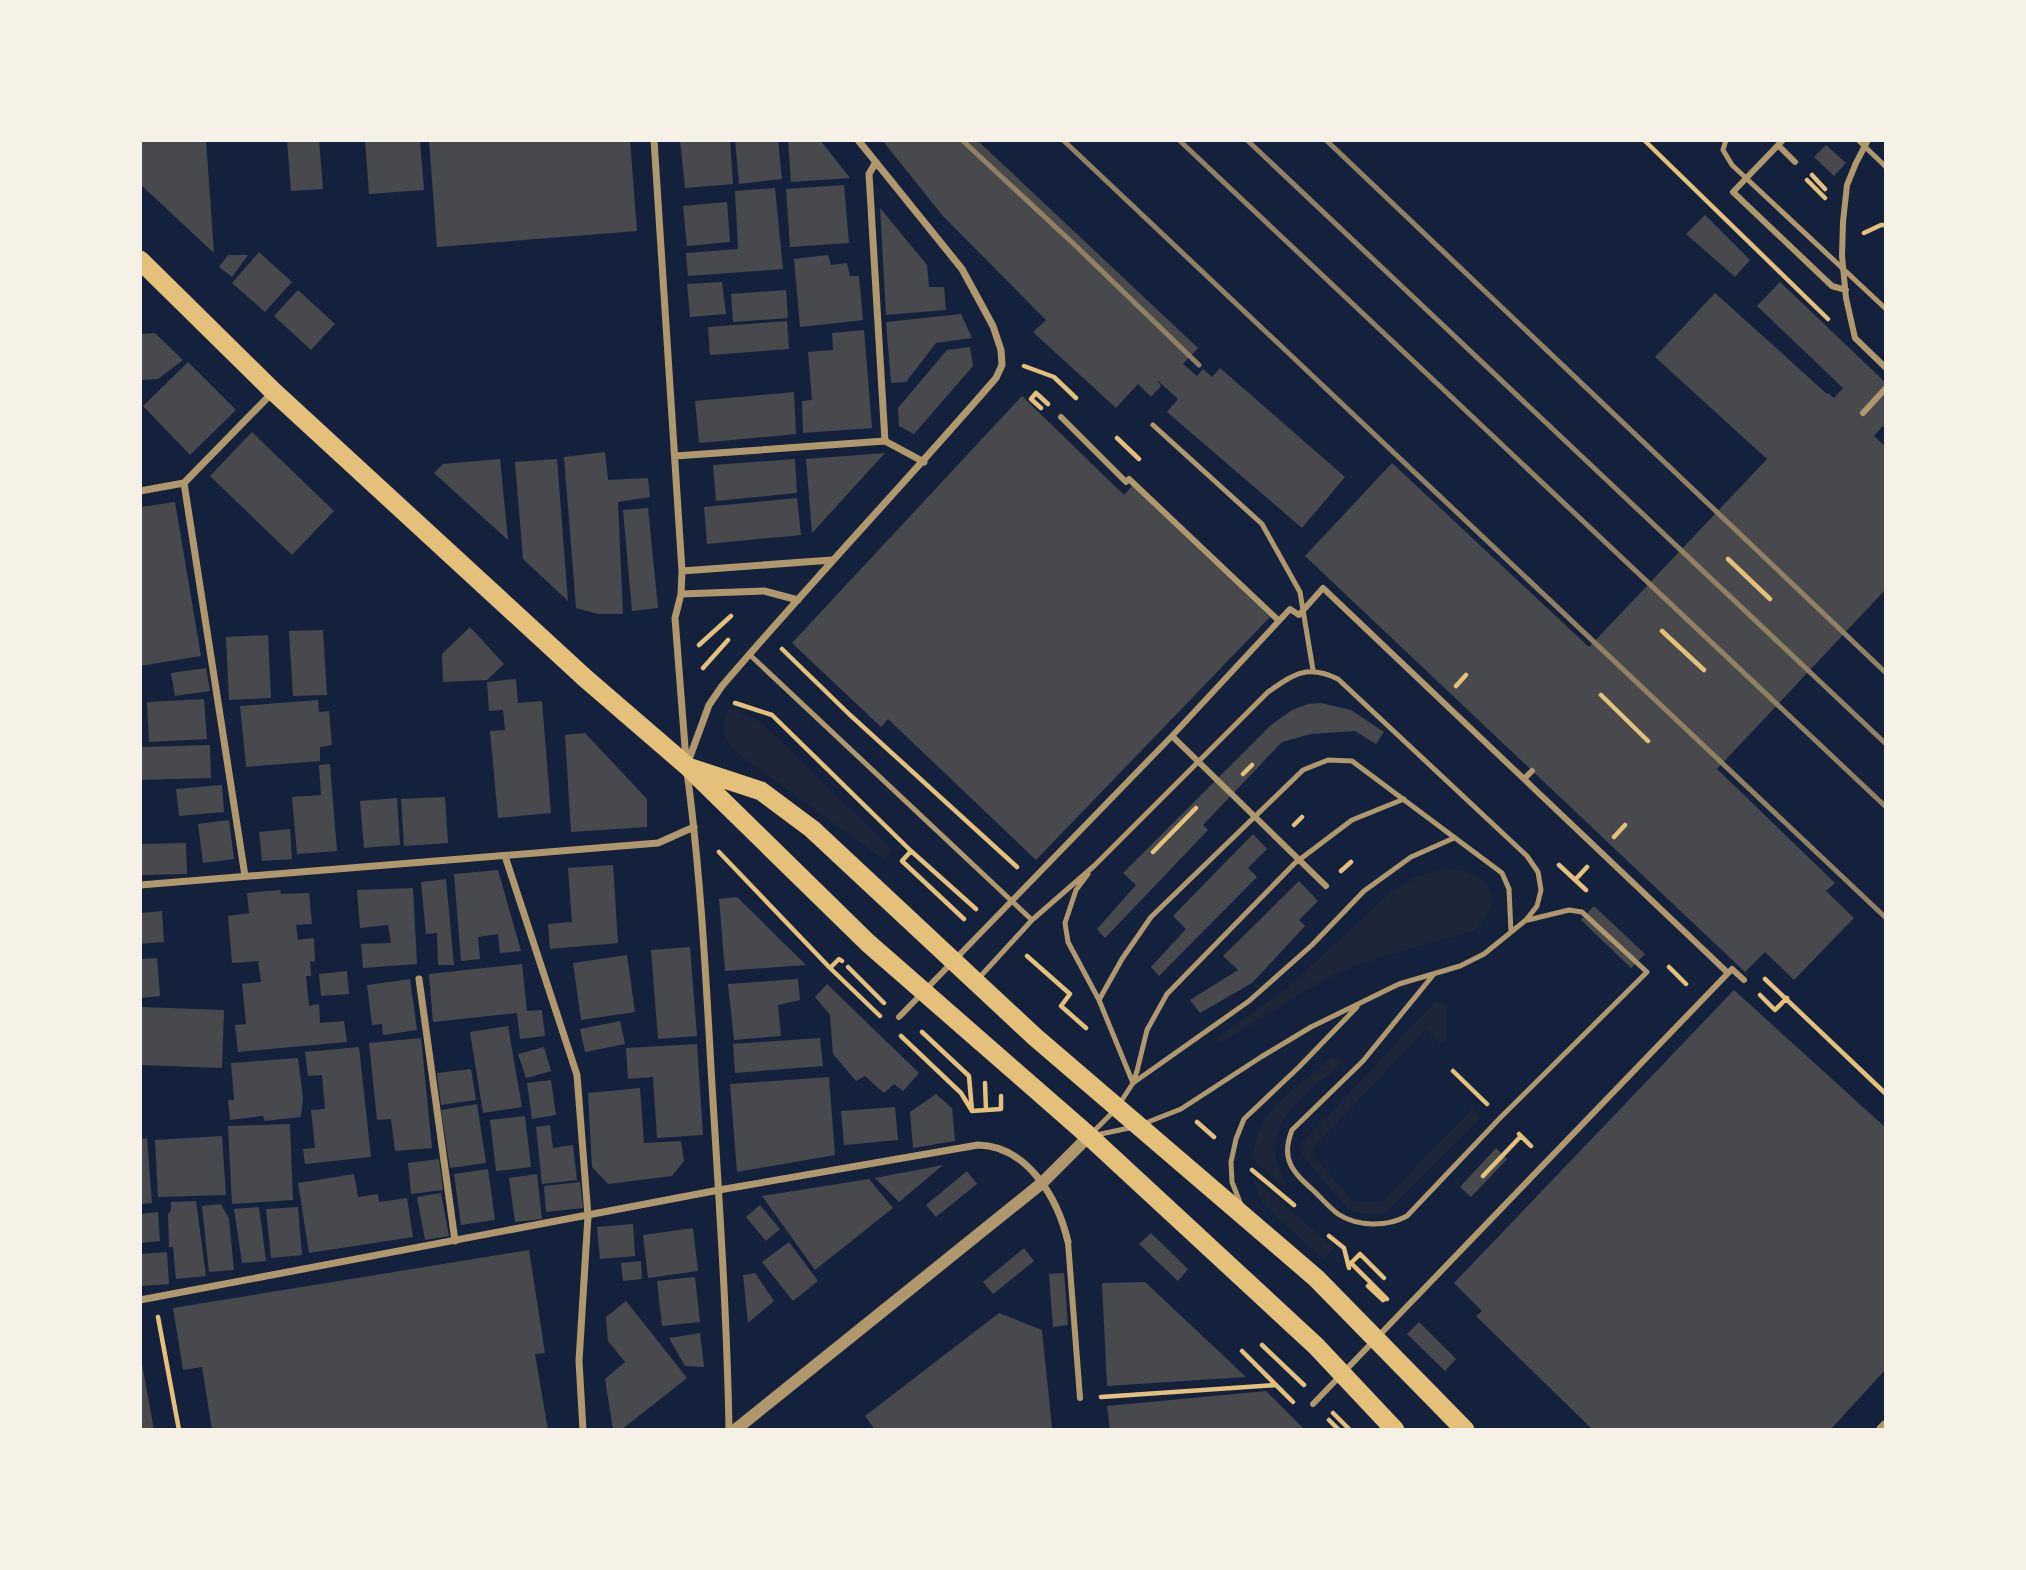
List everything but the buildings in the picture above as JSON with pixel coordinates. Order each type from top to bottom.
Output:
[{"type":"highway","points":[[140,260],[273,391],[585,678],[687,766],[868,943],[1089,1136],[1316,1346],[1395,1430]]},
{"type":"highway","points":[[687,766],[761,791],[812,829],[1035,1037],[1316,1279],[1465,1430]]},
{"type":"street","points":[[654,140],[682,571],[676,618],[687,766],[699,872],[719,1190],[729,1430]]},
{"type":"street","points":[[687,766],[709,705],[722,686],[832,560],[924,462],[996,378],[1002,365],[1001,349],[993,327],[962,269],[858,140]]},
{"type":"street","points":[[1868,140],[1847,185],[1842,256],[1855,338],[1886,368]]},
{"type":"street","points":[[1795,162],[1781,143],[1732,192],[1832,286],[1846,290]]},
{"type":"street","points":[[876,162],[869,174],[885,440]]},
{"type":"street","points":[[1863,413],[1886,388]]},
{"type":"street","points":[[140,491],[184,483],[273,391]]},
{"type":"street","points":[[1061,417],[1126,482],[1129,479],[1279,621]]},
{"type":"street","points":[[675,456],[885,440],[924,462]]},
{"type":"street","points":[[184,483],[246,876]]},
{"type":"street","points":[[682,571],[832,560]]},
{"type":"street","points":[[899,1017],[1172,736],[1290,608],[1299,615],[1323,589],[1728,973]]},
{"type":"street","points":[[681,594],[764,592],[798,600]]},
{"type":"street","points":[[1172,736],[1325,886]]},
{"type":"street","points":[[1524,779],[1532,771]]},
{"type":"street","points":[[140,885],[659,843],[694,827]]},
{"type":"street","points":[[505,856],[577,1075],[588,1216],[579,1361],[583,1430]]},
{"type":"street","points":[[1313,1405],[1732,969],[1744,980]]},
{"type":"street","points":[[419,979],[455,1241]]},
{"type":"street","points":[[735,1430],[1042,1183],[1089,1136]]},
{"type":"street","points":[[140,1300],[719,1190],[978,1145],[991,1145],[1010,1152],[1042,1183],[1059,1212],[1068,1242],[1080,1398]]},
{"type":"street","points":[[1882,1430],[1886,1426]]},
{"type":"lane","points":[[1726,140],[1723,150],[1732,165],[1886,309]]},
{"type":"lane","points":[[1858,140],[1886,167]]},
{"type":"lane","points":[[1153,425],[1262,524],[1300,592],[1313,670]]},
{"type":"lane","points":[[749,654],[1032,920]]},
{"type":"lane","points":[[975,982],[1032,920],[1094,866],[1268,692],[1294,674],[1313,670],[1338,679],[1527,856],[1538,872],[1541,890],[1537,906],[1526,920],[1483,954],[1460,966],[1399,984],[1311,1027],[1261,1056],[1181,1109],[1139,1126],[1089,1136]]},
{"type":"lane","points":[[1099,1000],[1122,959],[1151,917],[1303,770],[1328,760],[1352,761],[1502,873],[1509,889],[1511,932]]},
{"type":"lane","points":[[1089,1136],[1117,1108],[1133,1083],[1147,1030],[1167,994],[1295,863],[1352,820],[1404,799]]},
{"type":"lane","points":[[1133,1083],[1249,1001],[1312,945],[1364,891],[1412,856],[1454,838]]},
{"type":"lane","points":[[1094,866],[1076,890],[1065,923],[1068,942],[1099,1000],[1133,1083]]},
{"type":"lane","points":[[1434,974],[1363,1061],[1292,1130],[1287,1142],[1287,1155],[1293,1170],[1337,1213],[1360,1223],[1381,1224],[1407,1216],[1647,972],[1583,912],[1570,910],[1526,920]]},
{"type":"lane","points":[[1245,1217],[1232,1182],[1231,1162],[1244,1119],[1299,1067],[1359,1004]]},
{"type":"path","points":[[1644,140],[1838,328]]},
{"type":"path","points":[[1810,173],[1833,197]]},
{"type":"path","points":[[1805,178],[1829,202]]},
{"type":"path","points":[[1864,242],[1863,233],[1886,225]]},
{"type":"path","points":[[1035,402],[1031,399],[1036,393],[1041,398]]},
{"type":"path","points":[[1728,559],[1770,599]]},
{"type":"path","points":[[696,648],[734,613]]},
{"type":"path","points":[[1662,631],[1704,670]]},
{"type":"path","points":[[775,642],[849,714],[1023,873]]},
{"type":"path","points":[[696,663],[705,666],[701,677]]},
{"type":"path","points":[[1601,695],[1648,741]]},
{"type":"path","points":[[731,701],[772,715],[911,851],[978,911]]},
{"type":"path","points":[[1153,852],[1196,808]]},
{"type":"path","points":[[716,849],[880,1016]]},
{"type":"path","points":[[911,851],[902,861],[972,927]]},
{"type":"path","points":[[1022,951],[1070,994],[1060,1006]]},
{"type":"path","points":[[830,968],[839,959],[892,1011]]},
{"type":"path","points":[[1771,1005],[1776,1010],[1787,998],[1886,1094]]},
{"type":"path","points":[[922,1032],[969,1076],[972,1111]]},
{"type":"path","points":[[900,1035],[961,1093],[972,1111]]},
{"type":"path","points":[[1453,1071],[1493,1109]]},
{"type":"path","points":[[972,1111],[986,1110],[985,1102]]},
{"type":"path","points":[[1511,1126],[1531,1146]]},
{"type":"path","points":[[1203,1127],[1210,1134]]},
{"type":"path","points":[[1483,1176],[1521,1136]]},
{"type":"path","points":[[1344,1248],[1347,1267],[1383,1300],[1390,1293]]},
{"type":"path","points":[[1384,1278],[1360,1254],[1351,1263],[1391,1303]]},
{"type":"path","points":[[154,1297],[179,1430]]},
{"type":"path","points":[[1262,1345],[1308,1390]]},
{"type":"path","points":[[1242,1351],[1294,1403]]},
{"type":"path","points":[[1080,1398],[1276,1385]]},
{"type":"path","points":[[1326,1407],[1350,1430]]},
{"type":"shaded area","points":[[729,708],[761,722],[892,850],[883,859],[737,753],[725,737],[723,727]]},
{"type":"shaded area","points":[[1456,869],[1479,878],[1487,885],[1491,894],[1489,912],[1473,931],[1341,971],[1219,1044],[1217,1040],[1222,1034],[1285,990],[1392,891],[1416,877],[1434,871]]},
{"type":"shaded area","points":[[1435,1002],[1446,1004],[1447,1038],[1441,1044],[1426,1029],[1314,1147],[1315,1158],[1354,1202],[1382,1202],[1472,1109],[1481,1118],[1386,1212],[1360,1213],[1348,1209],[1301,1154],[1301,1144]]},
{"type":"shaded area","points":[[1332,1058],[1341,1059],[1339,1066],[1297,1102],[1276,1137],[1275,1151],[1286,1188],[1252,1158],[1259,1132],[1266,1117],[1280,1102]]},
{"type":"shaded area","points":[[1252,1177],[1334,1248],[1323,1259],[1270,1211],[1261,1200]]},
{"type":"railway","points":[[962,140],[1199,365]]},
{"type":"railway","points":[[1063,140],[1886,918]]},
{"type":"railway","points":[[1179,140],[1886,807]]},
{"type":"railway","points":[[1247,140],[1886,744]]},
{"type":"railway","points":[[1326,140],[1886,673]]}]
